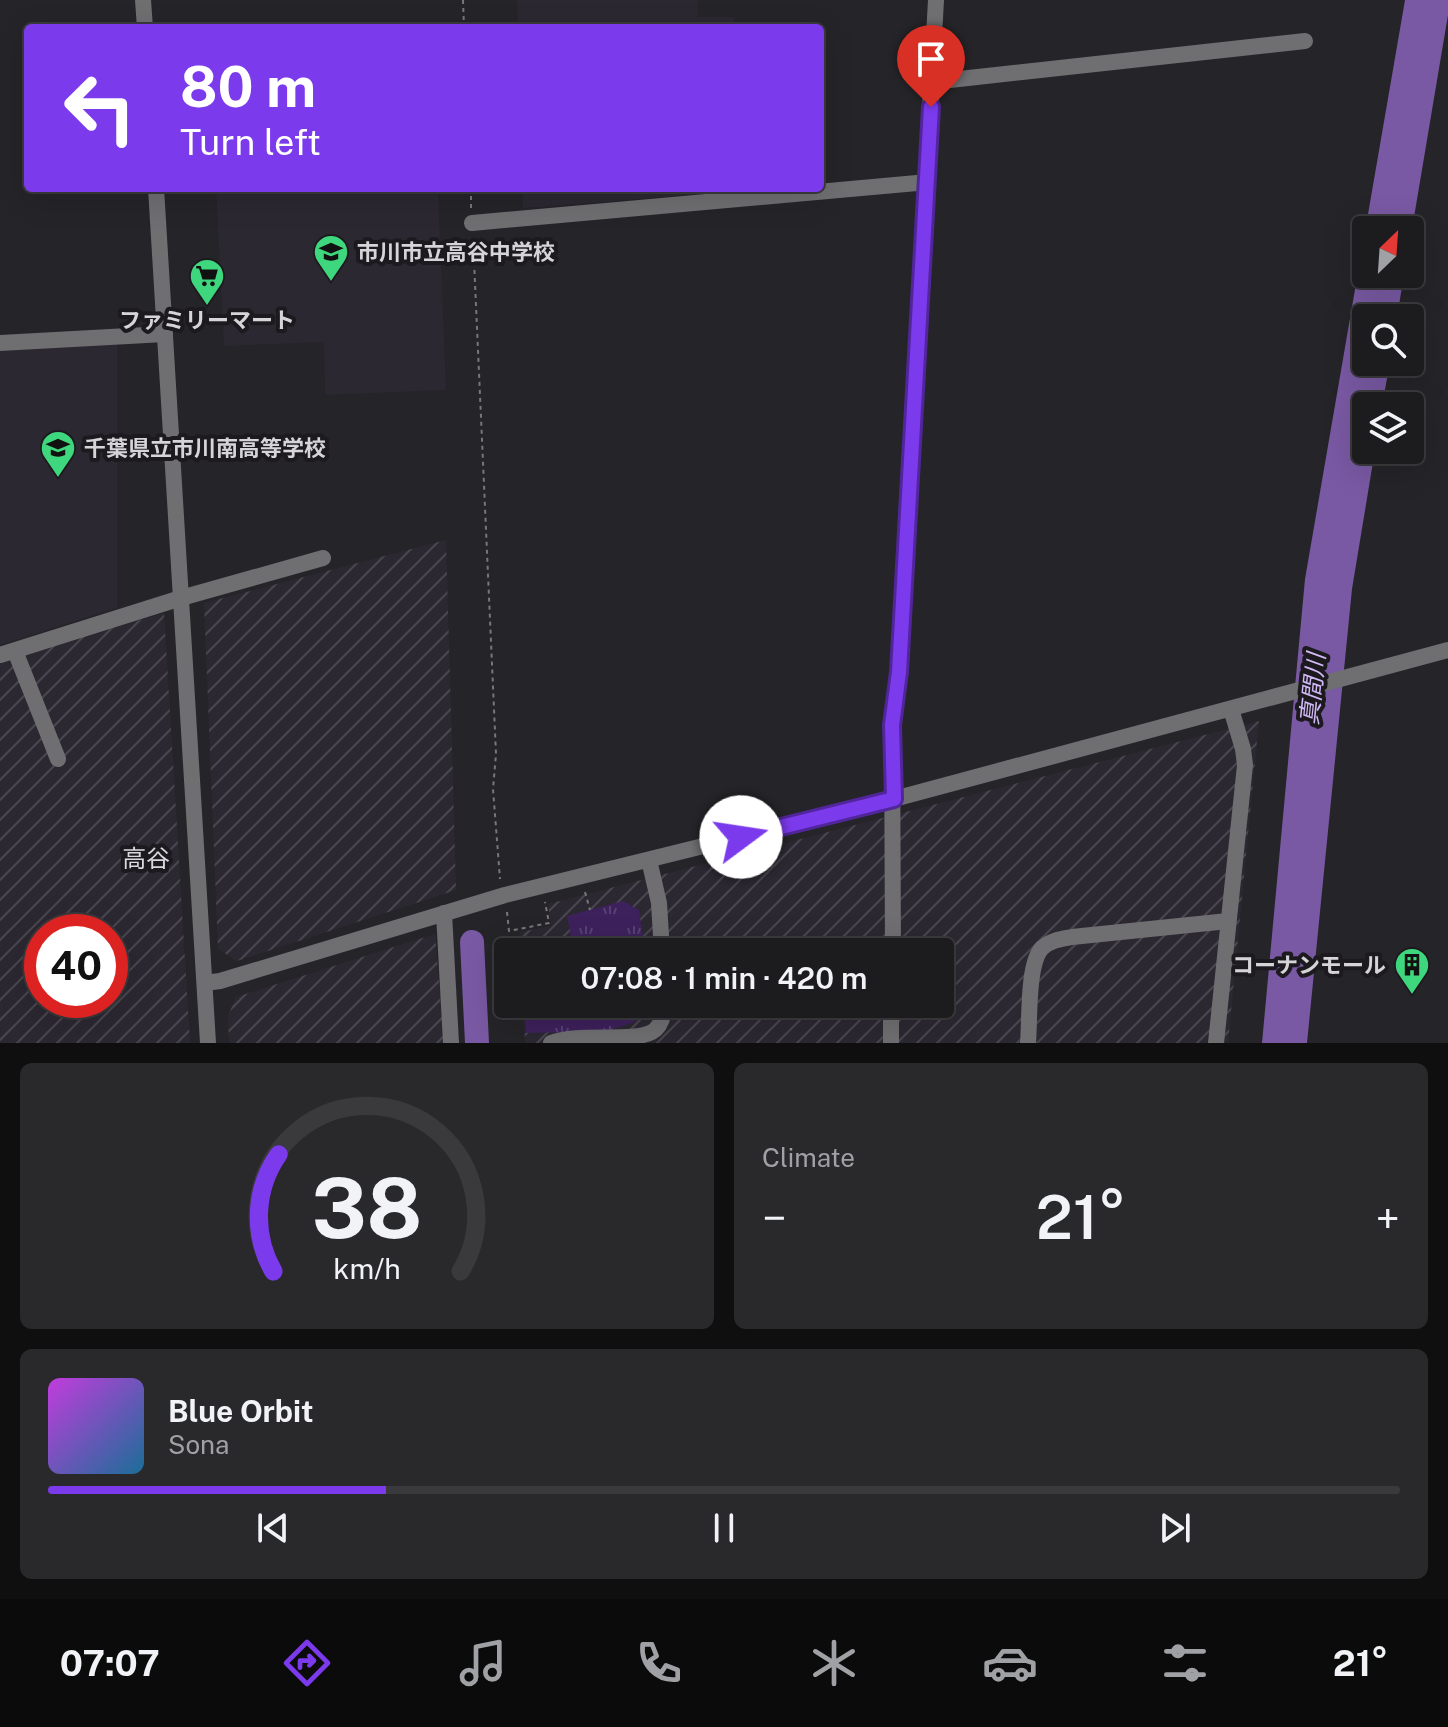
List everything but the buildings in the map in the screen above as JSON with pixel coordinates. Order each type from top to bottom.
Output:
[{"type":"street","points":[[143,0],[145,24]]},
{"type":"street","points":[[893,938],[892,725],[899,672],[936,0]]},
{"type":"street","points":[[932,82],[1305,41]]},
{"type":"street","points":[[824,191],[928,182]]},
{"type":"street","points":[[156,192],[208,1043]]},
{"type":"street","points":[[472,223],[817,192]]},
{"type":"street","points":[[0,343],[165,334]]},
{"type":"street","points":[[58,759],[7,653],[181,598],[323,558]]},
{"type":"street","points":[[205,983],[235,977],[503,895],[894,799],[1448,650]]},
{"type":"street","points":[[1216,1043],[1245,758],[1231,709]]},
{"type":"street","points":[[649,860],[659,903],[661,938]]},
{"type":"street","points":[[444,913],[451,1043]]},
{"type":"street","points":[[1028,1043],[1034,966],[1039,953],[1049,943],[1072,937],[1228,921]]},
{"type":"street","points":[[551,1043],[565,1039],[644,1035],[659,1026],[663,1018]]},
{"type":"street","points":[[891,1018],[891,1043]]},
{"type":"path","points":[[463,0],[464,24]]},
{"type":"path","points":[[471,192],[496,754],[493,789],[509,931],[549,923],[545,902]]},
{"type":"path","points":[[584,891],[590,910]]},
{"type":"shaded area","points":[[517,0],[698,0],[698,17],[734,17],[734,24],[518,24]]},
{"type":"shaded area","name":"市川市立高谷中学校","points":[[216,192],[438,192],[446,390],[325,395],[324,342],[224,346]]},
{"type":"shaded area","points":[[523,192],[732,192],[523,208]]},
{"type":"shaded area","name":"千葉県立市川南高等学校","points":[[117,344],[117,608],[0,645],[0,351]]},
{"type":"shaded area","points":[[446,540],[456,890],[237,961],[218,949],[204,603]]},
{"type":"shaded area","points":[[164,613],[190,1043],[0,1043],[0,661]]},
{"type":"shaded area","points":[[1259,721],[1228,1043],[525,1043],[524,1018],[954,1018],[954,938],[520,938],[520,932],[551,926],[548,904]]},
{"type":"shaded area","points":[[435,934],[444,1043],[229,1043],[228,1016],[236,997]]},
{"type":"green space","points":[[623,901],[639,910],[643,938],[571,938],[567,916]]},
{"type":"green space","points":[[525,1018],[638,1018],[615,1028],[596,1031],[526,1033]]},
{"type":"water","points":[[1405,0],[1448,0],[1414,216],[1368,216]]},
{"type":"water","points":[[1355,288],[1402,288],[1399,304],[1352,304]]},
{"type":"water","name":"真間川","points":[[1352,307],[1352,376],[1387,376],[1385,392],[1352,392],[1352,464],[1373,464],[1352,589],[1307,1043],[1262,1043],[1305,579]]},
{"type":"waterway","points":[[472,942],[477,1043]]},
{"type":"place","name":"市川市立高谷中学校","points":[[331,283]]},
{"type":"place","name":"ファミリーマート","points":[[207,307]]},
{"type":"place","name":"千葉県立市川南高等学校","points":[[58,479]]},
{"type":"place","name":"コーナンモール","points":[[1412,996]]},
{"type":"district","name":"高谷","points":[[146,858]]},
{"type":"route","points":[[741,837],[894,799],[892,725],[899,672],[931,107]]}]
